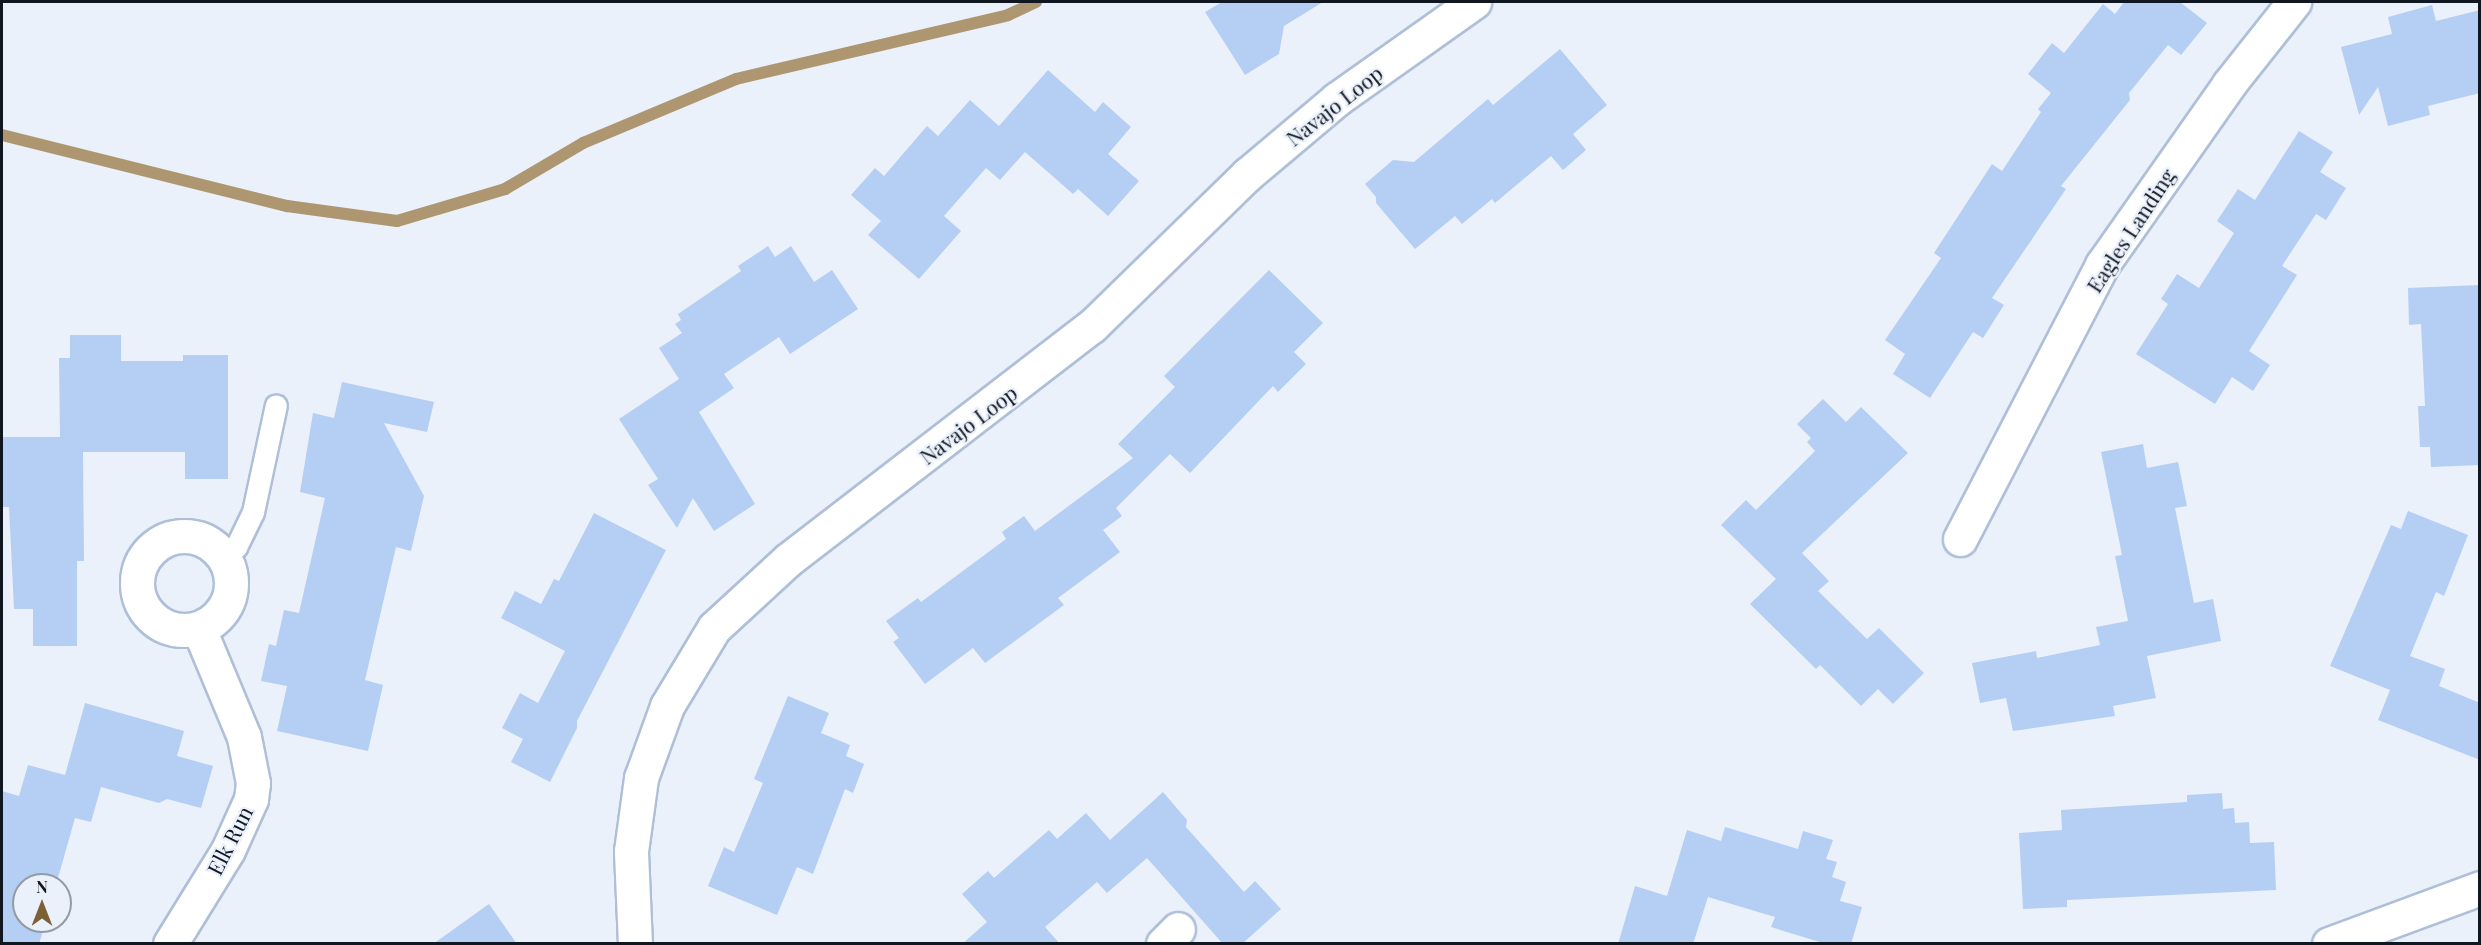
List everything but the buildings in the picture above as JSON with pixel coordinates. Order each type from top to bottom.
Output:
[{"type":"street","name":"Navajo Loop","points":[[635,944],[631,851],[641,778],[667,706],[714,628],[789,559],[1092,327],[1248,174],[1337,99],[1474,2]]},
{"type":"street","name":"Eagles Landing","points":[[1960,539],[2102,265],[2229,84],[2294,2]]},
{"type":"street","points":[[176,537],[196,537],[222,554],[231,575],[230,597],[218,617],[199,629],[178,631],[151,618],[139,600],[138,569],[149,552],[176,537]]},
{"type":"street","name":"Elk Run","points":[[170,944],[228,850],[251,799],[253,783],[244,737],[199,629]]},
{"type":"street","points":[[2329,944],[2480,888]]},
{"type":"lane","points":[[222,554],[236,548],[253,512],[276,405]]},
{"type":"waterway","points":[[2,135],[287,206],[397,221],[505,189],[583,143],[736,79],[1008,15],[1036,2]]}]
